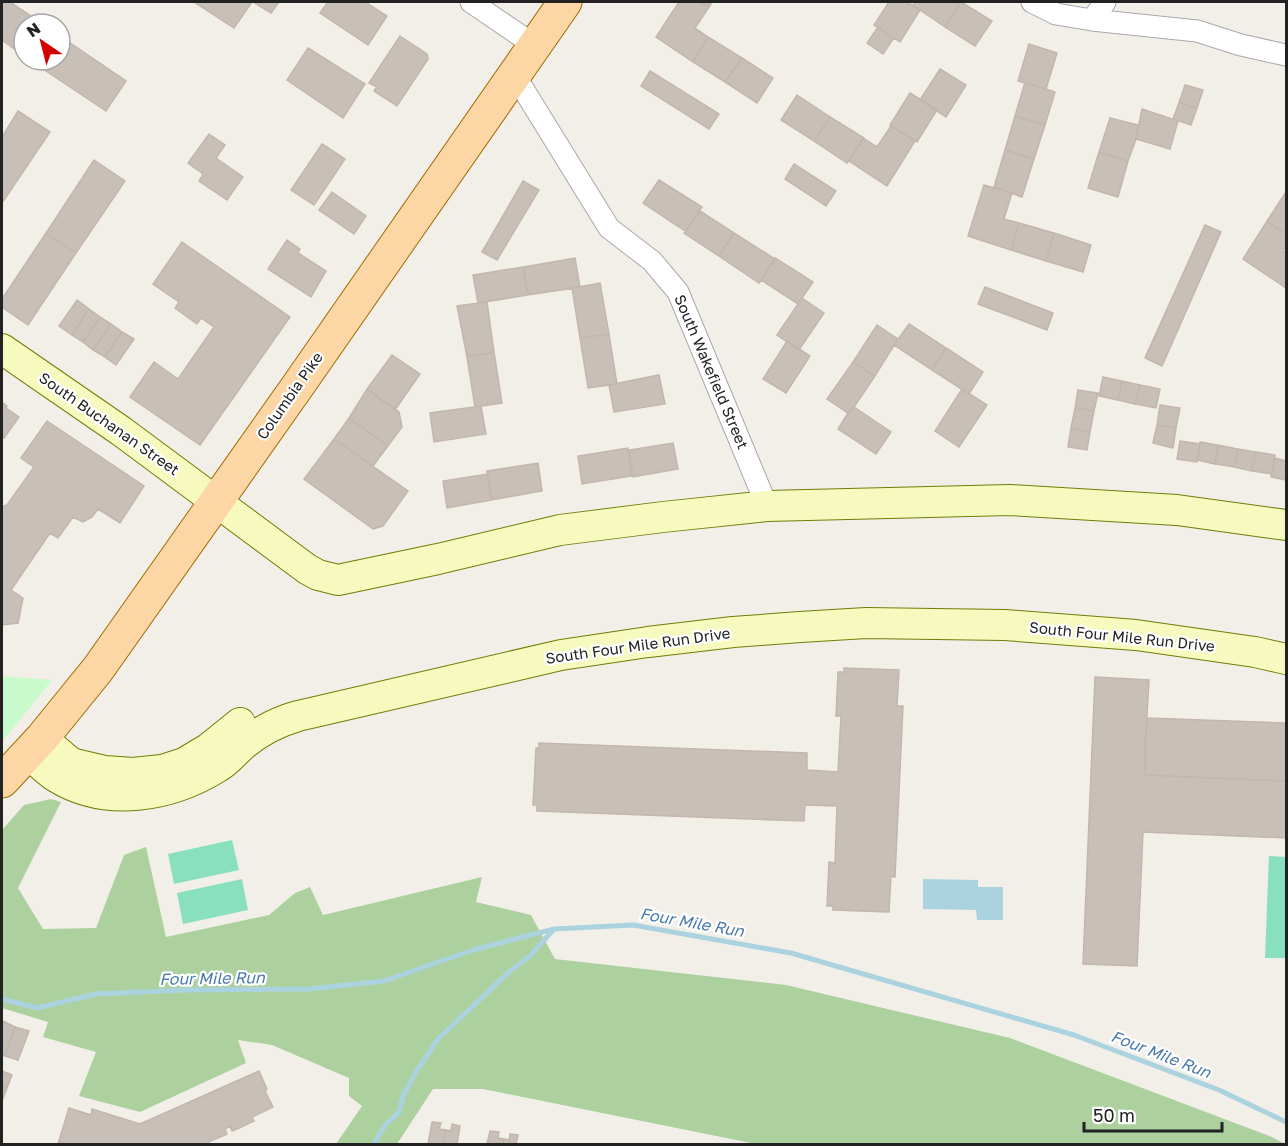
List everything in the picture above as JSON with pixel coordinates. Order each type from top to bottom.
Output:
[{"type":"main road","name":"Columbia Pike","points":[[2,781],[35,746],[95,672],[565,2]]},
{"type":"main road","name":"South Buchanan Street","points":[[2,349],[121,431],[216,501]]},
{"type":"main road","points":[[216,501],[307,569],[318,575],[338,580],[560,530],[766,506],[1010,500],[1177,510],[1287,525]]},
{"type":"main road","name":"South Four Mile Run Drive","points":[[35,746],[71,762],[105,771],[133,773],[162,770],[184,763],[209,748],[255,713],[293,698],[464,658],[586,635],[730,617],[875,609],[989,609],[1075,613],[1136,619],[1255,636],[1287,643]]},
{"type":"main road","name":"South Four Mile Run Drive","points":[[35,746],[55,776],[76,787],[100,795],[133,796],[166,791],[191,782],[220,766],[264,729],[298,716],[561,655],[733,632],[800,627],[866,624],[1005,625],[1136,635],[1255,652],[1287,659]]},
{"type":"street","points":[[471,2],[534,45]]},
{"type":"street","points":[[1032,2],[1056,14],[1197,31],[1241,45],[1287,55]]},
{"type":"street","points":[[1092,20],[1105,2]]},
{"type":"street","name":"South Wakefield Street","points":[[514,74],[609,228],[652,261],[678,292],[766,506]]},
{"type":"green space","points":[[2,676],[52,680],[2,742]]},
{"type":"green space","points":[[51,799],[61,802],[18,888],[43,929],[96,928],[124,855],[146,847],[166,937],[269,915],[295,893],[310,887],[323,915],[482,877],[476,902],[531,915],[555,959],[786,985],[1010,1038],[1272,1137],[1285,1144],[756,1144],[483,1089],[433,1089],[397,1144],[336,1144],[362,1106],[349,1096],[349,1078],[272,1045],[238,1040],[246,1063],[140,1112],[79,1096],[96,1052],[43,1037],[48,1022],[2,1008],[2,830],[24,805]]},
{"type":"green space","points":[[232,840],[239,870],[174,884],[168,854]]},
{"type":"green space","points":[[1269,856],[1286,857],[1286,958],[1265,958]]},
{"type":"green space","points":[[242,879],[248,910],[183,924],[177,893]]},
{"type":"water","points":[[923,879],[978,880],[978,887],[1003,887],[1003,920],[977,920],[976,910],[923,909]]},
{"type":"building","points":[[2,2],[10,2],[25,12],[12,12],[12,47],[2,40]]},
{"type":"building","points":[[194,2],[252,2],[234,28]]},
{"type":"building","points":[[253,2],[279,2],[271,13]]},
{"type":"building","points":[[328,2],[365,2],[387,16],[368,45],[320,13]]},
{"type":"building","points":[[679,2],[699,2],[709,7],[695,28],[708,37],[693,62],[656,37]]},
{"type":"building","points":[[699,2],[712,2],[709,7]]},
{"type":"building","points":[[889,2],[907,2],[920,10],[900,42],[874,25]]},
{"type":"building","points":[[915,2],[961,2],[945,27],[913,5]]},
{"type":"building","points":[[961,2],[992,21],[975,46],[945,27]]},
{"type":"building","points":[[878,27],[894,38],[883,54],[867,43]]},
{"type":"building","points":[[400,36],[427,54],[428,59],[397,106],[374,91],[377,87],[369,83]]},
{"type":"building","points":[[708,37],[742,58],[725,82],[693,62]]},
{"type":"building","points":[[72,44],[126,81],[106,111],[48,72],[72,72]]},
{"type":"building","points":[[1029,44],[1057,53],[1046,89],[1018,81]]},
{"type":"building","points":[[308,48],[365,84],[343,118],[287,80]]},
{"type":"building","points":[[742,58],[773,78],[757,103],[725,82]]},
{"type":"building","points":[[940,69],[966,85],[946,117],[920,100]]},
{"type":"building","points":[[650,71],[719,114],[709,129],[641,86]]},
{"type":"building","points":[[1025,82],[1055,92],[1045,125],[1015,116]]},
{"type":"building","points":[[1185,85],[1203,90],[1197,108],[1179,103]]},
{"type":"building","points":[[910,93],[937,110],[917,142],[890,125]]},
{"type":"building","points":[[797,95],[830,117],[814,141],[781,120]]},
{"type":"building","points":[[1179,103],[1197,108],[1191,125],[1173,119]]},
{"type":"building","points":[[1142,109],[1178,121],[1170,149],[1136,139]]},
{"type":"building","points":[[18,111],[50,132],[2,203],[2,137]]},
{"type":"building","points":[[1015,116],[1045,125],[1034,159],[1005,150]]},
{"type":"building","points":[[830,117],[864,138],[847,163],[814,141]]},
{"type":"building","points":[[1110,118],[1138,125],[1136,139],[1128,161],[1099,152]]},
{"type":"building","points":[[891,126],[915,141],[887,186],[849,161],[863,138],[877,147]]},
{"type":"building","points":[[209,134],[225,145],[216,158],[243,177],[227,200],[199,181],[203,174],[188,163]]},
{"type":"building","points":[[322,144],[345,159],[314,205],[291,190]]},
{"type":"building","points":[[1005,150],[1034,159],[1022,197],[994,187]]},
{"type":"building","points":[[1099,152],[1128,161],[1118,197],[1088,188]]},
{"type":"building","points":[[94,160],[125,181],[76,253],[46,233]]},
{"type":"building","points":[[794,164],[836,191],[826,206],[785,179]]},
{"type":"building","points":[[659,180],[702,207],[685,231],[643,203]]},
{"type":"building","points":[[523,181],[539,190],[497,260],[482,252]]},
{"type":"building","points":[[984,185],[1012,193],[1004,219],[1019,223],[1011,250],[968,236]]},
{"type":"building","points":[[332,192],[366,216],[354,234],[319,210]]},
{"type":"building","points":[[1286,192],[1286,234],[1267,221]]},
{"type":"building","points":[[700,211],[734,233],[719,256],[684,233]]},
{"type":"building","points":[[1267,221],[1286,234],[1286,245],[1283,251],[1286,253],[1286,288],[1243,259]]},
{"type":"building","points":[[1019,223],[1054,233],[1046,261],[1011,250]]},
{"type":"building","points":[[1205,225],[1221,232],[1162,366],[1145,358]]},
{"type":"building","points":[[46,233],[76,253],[28,325],[2,307],[2,299]]},
{"type":"building","points":[[734,233],[775,259],[759,283],[719,256]]},
{"type":"building","points":[[1054,233],[1091,245],[1083,272],[1046,261]]},
{"type":"building","points":[[287,240],[300,249],[298,253],[326,271],[311,297],[268,269]]},
{"type":"building","points":[[182,242],[290,317],[200,445],[130,397],[154,362],[178,379],[214,327],[201,318],[197,324],[175,308],[179,302],[153,284]]},
{"type":"building","points":[[575,258],[580,287],[528,295],[523,267]]},
{"type":"building","points":[[775,258],[813,282],[798,304],[761,280]]},
{"type":"building","points":[[523,267],[528,295],[478,303],[473,275]]},
{"type":"building","points":[[600,283],[609,334],[580,338],[572,288]]},
{"type":"building","points":[[985,287],[1053,313],[1047,330],[978,304]]},
{"type":"building","points":[[802,298],[824,313],[799,350],[777,335]]},
{"type":"building","points":[[77,300],[89,309],[72,335],[59,326]]},
{"type":"building","points":[[487,302],[494,352],[467,357],[457,306]]},
{"type":"building","points":[[89,309],[100,317],[83,342],[72,335]]},
{"type":"building","points":[[100,317],[111,324],[93,350],[83,342]]},
{"type":"building","points":[[111,324],[122,332],[105,357],[93,350]]},
{"type":"building","points":[[909,324],[946,348],[932,370],[894,345]]},
{"type":"building","points":[[877,325],[898,339],[875,376],[853,362]]},
{"type":"building","points":[[122,332],[134,339],[116,365],[105,357]]},
{"type":"building","points":[[609,334],[617,384],[588,388],[580,338]]},
{"type":"building","points":[[787,341],[810,356],[786,393],[763,379]]},
{"type":"building","points":[[946,348],[983,372],[969,394],[932,370]]},
{"type":"building","points":[[494,352],[502,403],[475,407],[467,357]]},
{"type":"building","points":[[392,355],[420,374],[395,410],[367,389]]},
{"type":"building","points":[[853,362],[875,376],[848,413],[827,399]]},
{"type":"building","points":[[659,375],[665,404],[614,412],[609,385]]},
{"type":"building","points":[[1103,377],[1122,381],[1118,400],[1099,396]]},
{"type":"building","points":[[1122,381],[1140,385],[1135,404],[1118,400]]},
{"type":"building","points":[[1140,385],[1160,389],[1156,408],[1135,404]]},
{"type":"building","points":[[367,389],[399,412],[402,427],[388,446],[349,418]]},
{"type":"building","points":[[962,389],[987,405],[959,447],[935,431]]},
{"type":"building","points":[[1078,390],[1098,393],[1094,411],[1075,408]]},
{"type":"building","points":[[2,402],[7,406],[6,408],[19,417],[4,438],[2,436]]},
{"type":"building","points":[[1160,405],[1180,408],[1176,428],[1157,425]]},
{"type":"building","points":[[481,406],[486,434],[434,442],[430,413]]},
{"type":"building","points":[[854,407],[891,432],[876,454],[838,429]]},
{"type":"building","points":[[1075,408],[1094,411],[1090,432],[1071,428]]},
{"type":"building","points":[[349,418],[388,446],[373,466],[334,439]]},
{"type":"building","points":[[47,421],[144,486],[120,523],[98,509],[92,517],[83,522],[73,517],[58,538],[50,533],[11,590],[23,598],[18,623],[2,625],[2,507],[7,505],[34,467],[21,458]]},
{"type":"building","points":[[1157,425],[1176,428],[1173,448],[1153,443]]},
{"type":"building","points":[[1071,428],[1090,432],[1087,450],[1068,447]]},
{"type":"building","points":[[334,439],[408,491],[383,526],[373,529],[304,479]]},
{"type":"building","points":[[1180,441],[1200,444],[1197,462],[1177,459]]},
{"type":"building","points":[[1200,442],[1218,445],[1215,464],[1197,460]]},
{"type":"building","points":[[673,443],[678,469],[633,477],[629,450]]},
{"type":"building","points":[[1218,445],[1238,449],[1234,467],[1215,464]]},
{"type":"building","points":[[628,448],[632,476],[582,484],[578,456]]},
{"type":"building","points":[[1238,449],[1256,452],[1252,471],[1234,467]]},
{"type":"building","points":[[1256,452],[1275,455],[1272,474],[1252,471]]},
{"type":"building","points":[[1275,458],[1286,461],[1286,480],[1271,477]]},
{"type":"building","points":[[538,463],[542,491],[491,500],[487,471]]},
{"type":"building","points":[[487,474],[492,500],[447,508],[443,481]]},
{"type":"building","points":[[844,668],[899,670],[897,706],[903,706],[895,877],[891,876],[889,912],[833,910],[833,906],[827,906],[829,862],[835,863],[837,806],[805,805],[804,821],[537,811],[537,805],[533,805],[536,748],[539,748],[539,743],[807,753],[807,770],[838,772],[841,716],[836,716],[838,672],[844,672]]},
{"type":"building","points":[[1095,677],[1149,680],[1145,775],[1286,781],[1286,838],[1143,832],[1137,966],[1083,964]]},
{"type":"building","points":[[1147,718],[1286,723],[1286,781],[1145,775]]},
{"type":"building","points":[[3,1021],[15,1027],[5,1056],[2,1055]]},
{"type":"building","points":[[15,1027],[29,1031],[18,1060],[5,1056]]},
{"type":"building","points":[[2,1071],[12,1075],[7,1088],[2,1086]]},
{"type":"building","points":[[259,1071],[273,1107],[252,1117],[254,1121],[237,1129],[232,1131],[230,1126],[225,1129],[227,1134],[204,1144],[58,1144],[69,1108],[91,1115],[92,1109],[140,1124]]},
{"type":"building","points":[[2,1086],[7,1088],[2,1101]]},
{"type":"building","points":[[432,1122],[441,1123],[439,1129],[446,1130],[443,1144],[428,1144]]},
{"type":"building","points":[[452,1124],[460,1126],[457,1144],[443,1144],[446,1130],[451,1131]]},
{"type":"building","points":[[490,1131],[499,1132],[498,1138],[504,1139],[503,1144],[487,1144]]},
{"type":"building","points":[[510,1134],[518,1135],[516,1144],[503,1144],[504,1139],[509,1140]]},
{"type":"waterway","name":"Four Mile Run","points":[[2,999],[37,1008],[96,994],[186,990],[309,989],[384,981],[473,950],[554,929],[633,925],[791,953],[1074,1035],[1219,1090],[1286,1122]]},
{"type":"waterway","points":[[374,1144],[385,1125],[399,1112],[403,1096],[438,1039],[510,971],[531,955],[553,930]]}]
